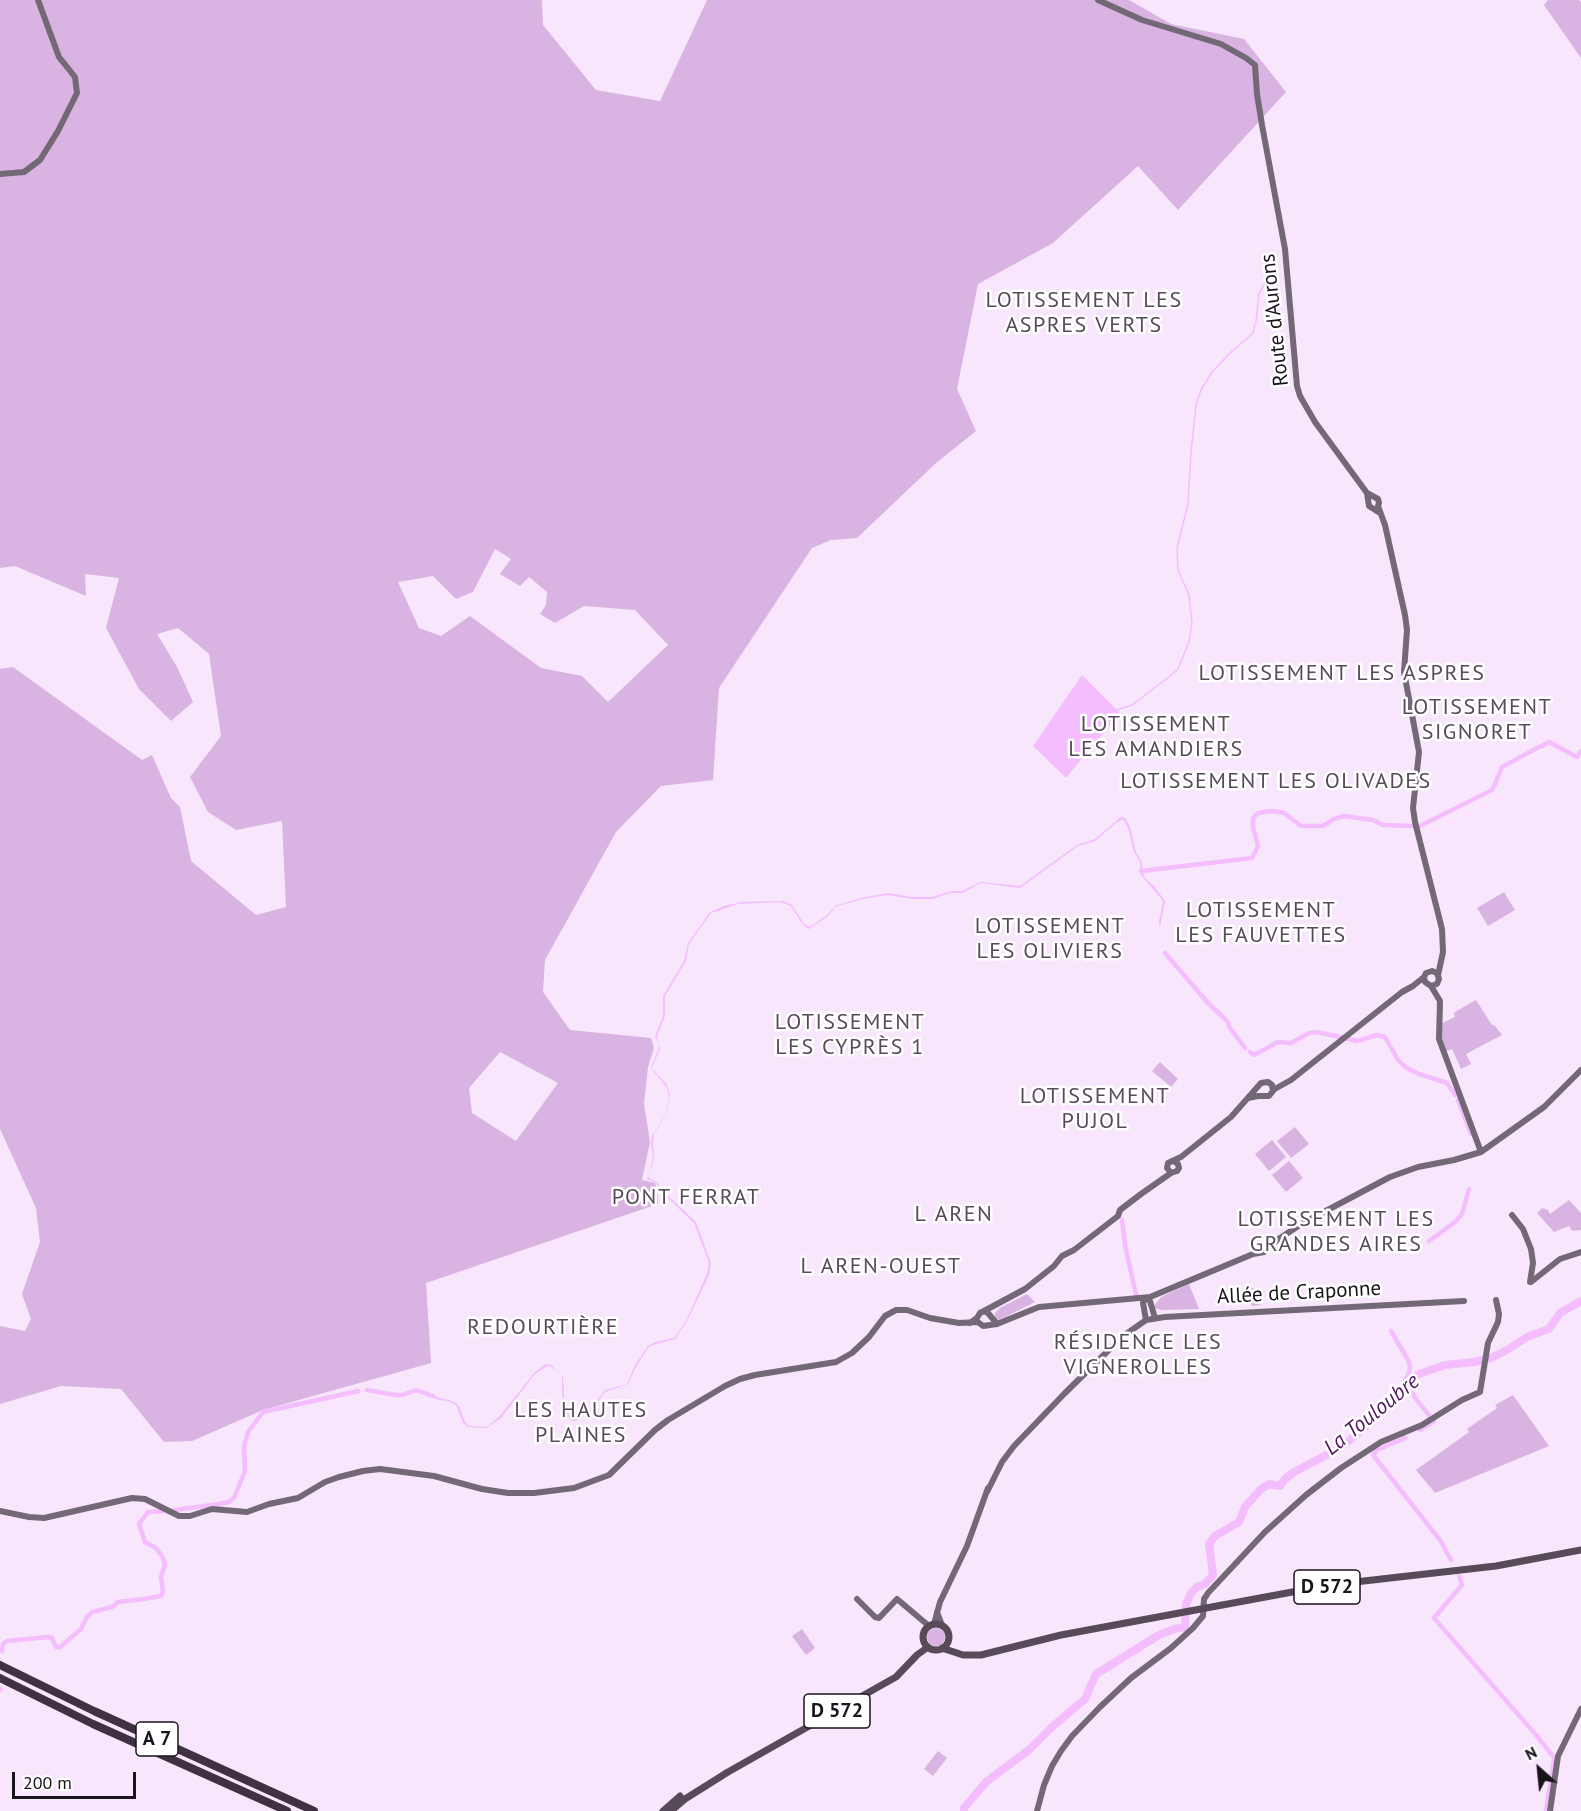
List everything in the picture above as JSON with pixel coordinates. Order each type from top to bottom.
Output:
[{"type":"highway","name":"A 7","points":[[0,1665],[94,1711],[314,1811]]},
{"type":"highway","name":"A 7","points":[[0,1678],[93,1724],[287,1811]]},
{"type":"main road","name":"D 572","points":[[945,1645],[954,1653],[972,1656],[1061,1635],[1191,1610],[1344,1584],[1461,1571],[1581,1551]]},
{"type":"main road","points":[[935,1625],[945,1627],[949,1635],[945,1645],[935,1649],[926,1644],[924,1632],[935,1625]]},
{"type":"main road","name":"D 572","points":[[670,1811],[685,1798],[728,1772],[896,1677],[926,1644]]},
{"type":"main road","name":"D 572","points":[[663,1811],[689,1790],[728,1772]]},
{"type":"street","points":[[0,174],[24,172],[40,160],[77,93],[75,78],[60,57],[38,0]]},
{"type":"street","name":"Route d'Aurons","points":[[1098,0],[1142,20],[1221,44],[1254,63],[1262,125],[1285,249],[1300,396],[1315,422],[1371,498],[1369,506],[1377,509],[1384,525],[1405,615],[1407,630],[1404,672],[1419,752],[1413,808],[1442,929],[1443,952],[1435,973]]},
{"type":"street","points":[[1248,1098],[1269,1096],[1272,1088],[1291,1080],[1402,992],[1413,986],[1429,983],[1439,979],[1435,973],[1427,972],[1429,983],[1440,1001],[1439,1039],[1481,1152]]},
{"type":"street","points":[[0,1511],[44,1518],[132,1498],[145,1499],[179,1516],[190,1516],[212,1509],[246,1512],[298,1498],[325,1482],[363,1471],[380,1469],[434,1476],[482,1489],[508,1493],[534,1493],[574,1488],[609,1474],[668,1420],[725,1386],[755,1375],[836,1362],[852,1353],[889,1313],[896,1310],[907,1310],[940,1320],[969,1323],[977,1320],[980,1312],[989,1315],[997,1324],[1039,1307],[1145,1298],[1253,1254],[1264,1252],[1277,1240],[1303,1223],[1370,1187],[1404,1172],[1481,1152],[1544,1107],[1581,1070]]},
{"type":"street","points":[[977,1320],[983,1326],[989,1315],[1054,1266],[1062,1256],[1074,1250],[1118,1216],[1120,1210],[1169,1171],[1175,1173],[1178,1170],[1176,1162],[1231,1118],[1264,1082],[1268,1082],[1272,1088]]},
{"type":"street","points":[[1258,1087],[1263,1096]]},
{"type":"street","points":[[1512,1215],[1523,1229],[1531,1249],[1533,1263],[1530,1282],[1560,1259],[1581,1252]]},
{"type":"street","points":[[1145,1298],[1150,1301],[1155,1318]]},
{"type":"street","points":[[1145,1298],[1143,1303],[1146,1320]]},
{"type":"street","points":[[1037,1811],[1052,1766],[1072,1736],[1131,1678],[1193,1628],[1203,1616],[1204,1599],[1208,1593],[1265,1532],[1321,1482],[1381,1442],[1431,1420],[1462,1400],[1480,1392],[1488,1343],[1498,1322],[1496,1300]]},
{"type":"street","name":"Allée de Craponne","points":[[935,1625],[937,1612],[967,1546],[990,1479],[1001,1457],[1011,1444],[1122,1337],[1146,1320],[1464,1301]]},
{"type":"street","points":[[858,1599],[872,1615],[879,1617],[897,1599],[935,1625]]},
{"type":"street","points":[[1550,1811],[1558,1756],[1581,1709]]},
{"type":"shaded area","points":[[0,0],[542,0],[543,25],[596,90],[660,101],[707,0],[1129,0],[1171,24],[1244,39],[1286,92],[1178,210],[1138,166],[1053,243],[978,284],[957,389],[976,431],[936,463],[857,538],[831,540],[812,548],[719,688],[713,780],[661,786],[616,832],[545,960],[543,992],[570,1030],[651,1038],[654,1048],[648,1067],[644,1104],[650,1142],[642,1180],[655,1183],[658,1204],[426,1283],[431,1363],[263,1410],[192,1441],[164,1442],[121,1389],[61,1386],[0,1404],[0,1326],[25,1331],[31,1319],[22,1294],[40,1242],[36,1208],[0,1129],[0,669],[13,667],[142,760],[152,755],[171,798],[180,807],[191,861],[256,915],[286,907],[282,821],[236,830],[208,812],[190,777],[221,736],[209,654],[178,628],[157,634],[177,667],[193,702],[171,721],[139,689],[106,628],[119,578],[85,574],[86,596],[15,566],[0,568]],"holes":[[[495,549],[511,559],[500,574],[520,586],[529,577],[547,592],[546,605],[540,614],[555,623],[584,606],[635,610],[668,645],[608,702],[582,676],[541,668],[470,616],[441,636],[419,628],[398,582],[433,576],[456,599],[473,592]],[[500,1052],[558,1083],[516,1141],[472,1113],[469,1088]]]},
{"type":"shaded area","points":[[1548,0],[1579,0],[1581,2],[1581,58],[1544,5]]},
{"type":"shaded area","points":[[1082,675],[1120,713],[1066,778],[1033,746]]},
{"type":"shaded area","points":[[1121,817],[1125,818],[1130,827],[1136,852],[1141,860],[1144,877],[1165,901],[1160,927],[1163,901],[1141,875],[1140,861],[1134,852],[1128,828],[1123,819],[1095,841],[1078,846],[1020,888],[980,883],[963,893],[950,893],[933,899],[887,895],[863,899],[835,907],[828,916],[809,929],[803,925],[791,906],[780,902],[738,904],[711,913],[689,944],[686,961],[665,996],[665,1016],[657,1036],[660,1049],[652,1068],[667,1085],[670,1095],[667,1112],[654,1134],[654,1159],[648,1176],[657,1182],[665,1193],[696,1222],[711,1263],[709,1275],[687,1321],[675,1339],[648,1348],[628,1384],[605,1392],[591,1411],[576,1421],[572,1421],[568,1417],[562,1394],[562,1377],[559,1373],[563,1377],[564,1398],[570,1417],[574,1420],[591,1409],[605,1390],[627,1384],[635,1365],[648,1346],[674,1338],[686,1321],[707,1274],[709,1263],[694,1223],[669,1199],[656,1183],[647,1179],[653,1158],[652,1136],[666,1113],[669,1097],[667,1088],[651,1068],[659,1045],[655,1036],[663,1016],[663,996],[684,961],[688,943],[710,912],[742,902],[783,901],[792,905],[804,924],[810,927],[835,906],[861,898],[888,893],[911,897],[932,897],[952,891],[962,891],[980,882],[1020,886],[1077,845],[1095,839]]},
{"type":"shaded area","points":[[1504,892],[1515,910],[1488,926],[1477,908]]},
{"type":"shaded area","points":[[1476,1000],[1492,1025],[1502,1035],[1466,1054],[1471,1064],[1461,1069],[1452,1049],[1445,1052],[1441,1035],[1442,1023],[1455,1017],[1455,1012]]},
{"type":"shaded area","points":[[1160,1062],[1178,1079],[1171,1087],[1152,1071]]},
{"type":"shaded area","points":[[1295,1127],[1309,1144],[1291,1158],[1277,1141]]},
{"type":"shaded area","points":[[1272,1140],[1286,1157],[1269,1171],[1255,1154]]},
{"type":"shaded area","points":[[1289,1161],[1303,1178],[1286,1192],[1272,1175]]},
{"type":"shaded area","points":[[1569,1200],[1581,1213],[1581,1230],[1572,1231],[1569,1226],[1554,1232],[1537,1213],[1542,1208],[1548,1210],[1550,1214]]},
{"type":"shaded area","points":[[1189,1284],[1199,1309],[1162,1310],[1155,1308],[1154,1306],[1161,1297]]},
{"type":"shaded area","points":[[1254,1288],[1261,1305],[1252,1306],[1244,1292]]},
{"type":"shaded area","points":[[1027,1294],[1035,1302],[999,1320],[995,1318],[995,1313],[1000,1308]]},
{"type":"shaded area","points":[[546,1364],[550,1364],[559,1373],[549,1365],[535,1374],[501,1418],[487,1428],[468,1427],[463,1423],[456,1405],[438,1400],[425,1392],[456,1403],[469,1426],[487,1427],[499,1417],[535,1372]]},
{"type":"shaded area","points":[[1513,1395],[1549,1446],[1435,1493],[1416,1470],[1469,1432],[1467,1429],[1497,1408],[1495,1405]]},
{"type":"shaded area","points":[[932,1628],[940,1628],[945,1633],[943,1644],[932,1646],[927,1641],[927,1633]]},
{"type":"shaded area","points":[[802,1629],[815,1648],[806,1655],[792,1636]]},
{"type":"shaded area","points":[[938,1751],[947,1758],[933,1776],[924,1769]]},
{"type":"waterway","points":[[1256,322],[1259,294],[1267,279],[1269,262]]},
{"type":"waterway","points":[[1177,548],[1188,504],[1196,405],[1201,390],[1212,372],[1253,333],[1255,324]]},
{"type":"waterway","points":[[1170,676],[1178,669],[1189,642],[1192,623],[1189,595],[1178,570],[1177,550]]},
{"type":"waterway","points":[[1117,710],[1132,705],[1169,677]]},
{"type":"waterway","points":[[1542,746],[1549,742],[1577,757],[1581,751]]},
{"type":"waterway","points":[[1495,784],[1502,767],[1541,746]]},
{"type":"waterway","points":[[1417,826],[1492,790],[1495,784]]},
{"type":"waterway","points":[[1141,871],[1252,858],[1258,846],[1253,827],[1253,818],[1258,813],[1272,811],[1284,813],[1301,826],[1323,826],[1328,823]]},
{"type":"waterway","points":[[1329,822],[1344,816],[1373,820],[1383,825],[1413,826]]},
{"type":"waterway","points":[[1165,953],[1208,1003],[1227,1021],[1245,1048]]},
{"type":"waterway","points":[[1250,1052],[1254,1055],[1278,1042],[1291,1043],[1309,1033],[1317,1032],[1357,1041],[1377,1035],[1385,1037],[1398,1060],[1405,1067],[1447,1083],[1455,1095]]},
{"type":"waterway","points":[[1458,1100],[1471,1134]]},
{"type":"waterway","points":[[1429,1241],[1462,1214],[1469,1189]]},
{"type":"waterway","points":[[1122,1220],[1136,1295]]},
{"type":"waterway","name":"La Touloubre","points":[[964,1811],[964,1808],[986,1782],[1030,1749],[1085,1699],[1096,1674],[1159,1635],[1185,1627],[1186,1604],[1191,1593],[1197,1587],[1205,1584],[1213,1575],[1209,1544],[1215,1536],[1239,1522],[1245,1507],[1261,1489],[1269,1484],[1280,1486],[1294,1472],[1340,1448],[1362,1430],[1407,1383],[1419,1374],[1445,1365],[1491,1358],[1527,1337],[1549,1329],[1560,1313],[1581,1301]]},
{"type":"waterway","points":[[1391,1331],[1410,1365],[1405,1380],[1429,1415]]},
{"type":"waterway","points":[[367,1390],[396,1395],[416,1390],[433,1396]]},
{"type":"waterway","points":[[175,1510],[229,1502],[234,1498],[245,1471],[244,1446],[248,1432],[263,1412],[358,1391]]},
{"type":"waterway","points":[[1420,1430],[1434,1421]]},
{"type":"waterway","points":[[1405,1438],[1377,1450],[1373,1455],[1440,1540],[1451,1560]]},
{"type":"waterway","points":[[161,1555],[156,1548],[145,1542],[139,1524],[148,1512],[163,1511]]},
{"type":"waterway","points":[[2,1651],[3,1644],[7,1641],[48,1637],[52,1638],[56,1647],[60,1647],[81,1629],[92,1612],[112,1607],[118,1602],[161,1596],[163,1592],[161,1577],[165,1565],[163,1558]]},
{"type":"waterway","points":[[1459,1576],[1462,1585],[1434,1618],[1552,1755]]},
{"type":"waterway","points":[[1546,1811],[1554,1759]]},
{"type":"district","name":"LOTISSEMENT LES ASPRES VERTS","points":[[1084,314]]},
{"type":"district","name":"LOTISSEMENT LES ASPRES","points":[[1342,674]]},
{"type":"district","name":"LOTISSEMENT SIGNORET","points":[[1477,720]]},
{"type":"district","name":"LOTISSEMENT LES AMANDIERS","points":[[1156,738]]},
{"type":"district","name":"LOTISSEMENT LES OLIVADES","points":[[1276,782]]},
{"type":"district","name":"LOTISSEMENT LES FAUVETTES","points":[[1261,924]]},
{"type":"district","name":"LOTISSEMENT LES OLIVIERS","points":[[1050,940]]},
{"type":"district","name":"LOTISSEMENT LES CYPRÈS 1","points":[[850,1036]]},
{"type":"district","name":"LOTISSEMENT PUJOL","points":[[1095,1110]]},
{"type":"district","name":"PONT FERRAT","points":[[686,1198]]},
{"type":"district","name":"L AREN","points":[[954,1215]]},
{"type":"district","name":"LOTISSEMENT LES GRANDES AIRES","points":[[1336,1232]]},
{"type":"district","name":"L AREN-OUEST","points":[[881,1267]]},
{"type":"district","name":"REDOURTIÈRE","points":[[543,1328]]},
{"type":"district","name":"RÉSIDENCE LES VIGNEROLLES","points":[[1138,1356]]},
{"type":"district","name":"LES HAUTES PLAINES","points":[[581,1424]]}]
